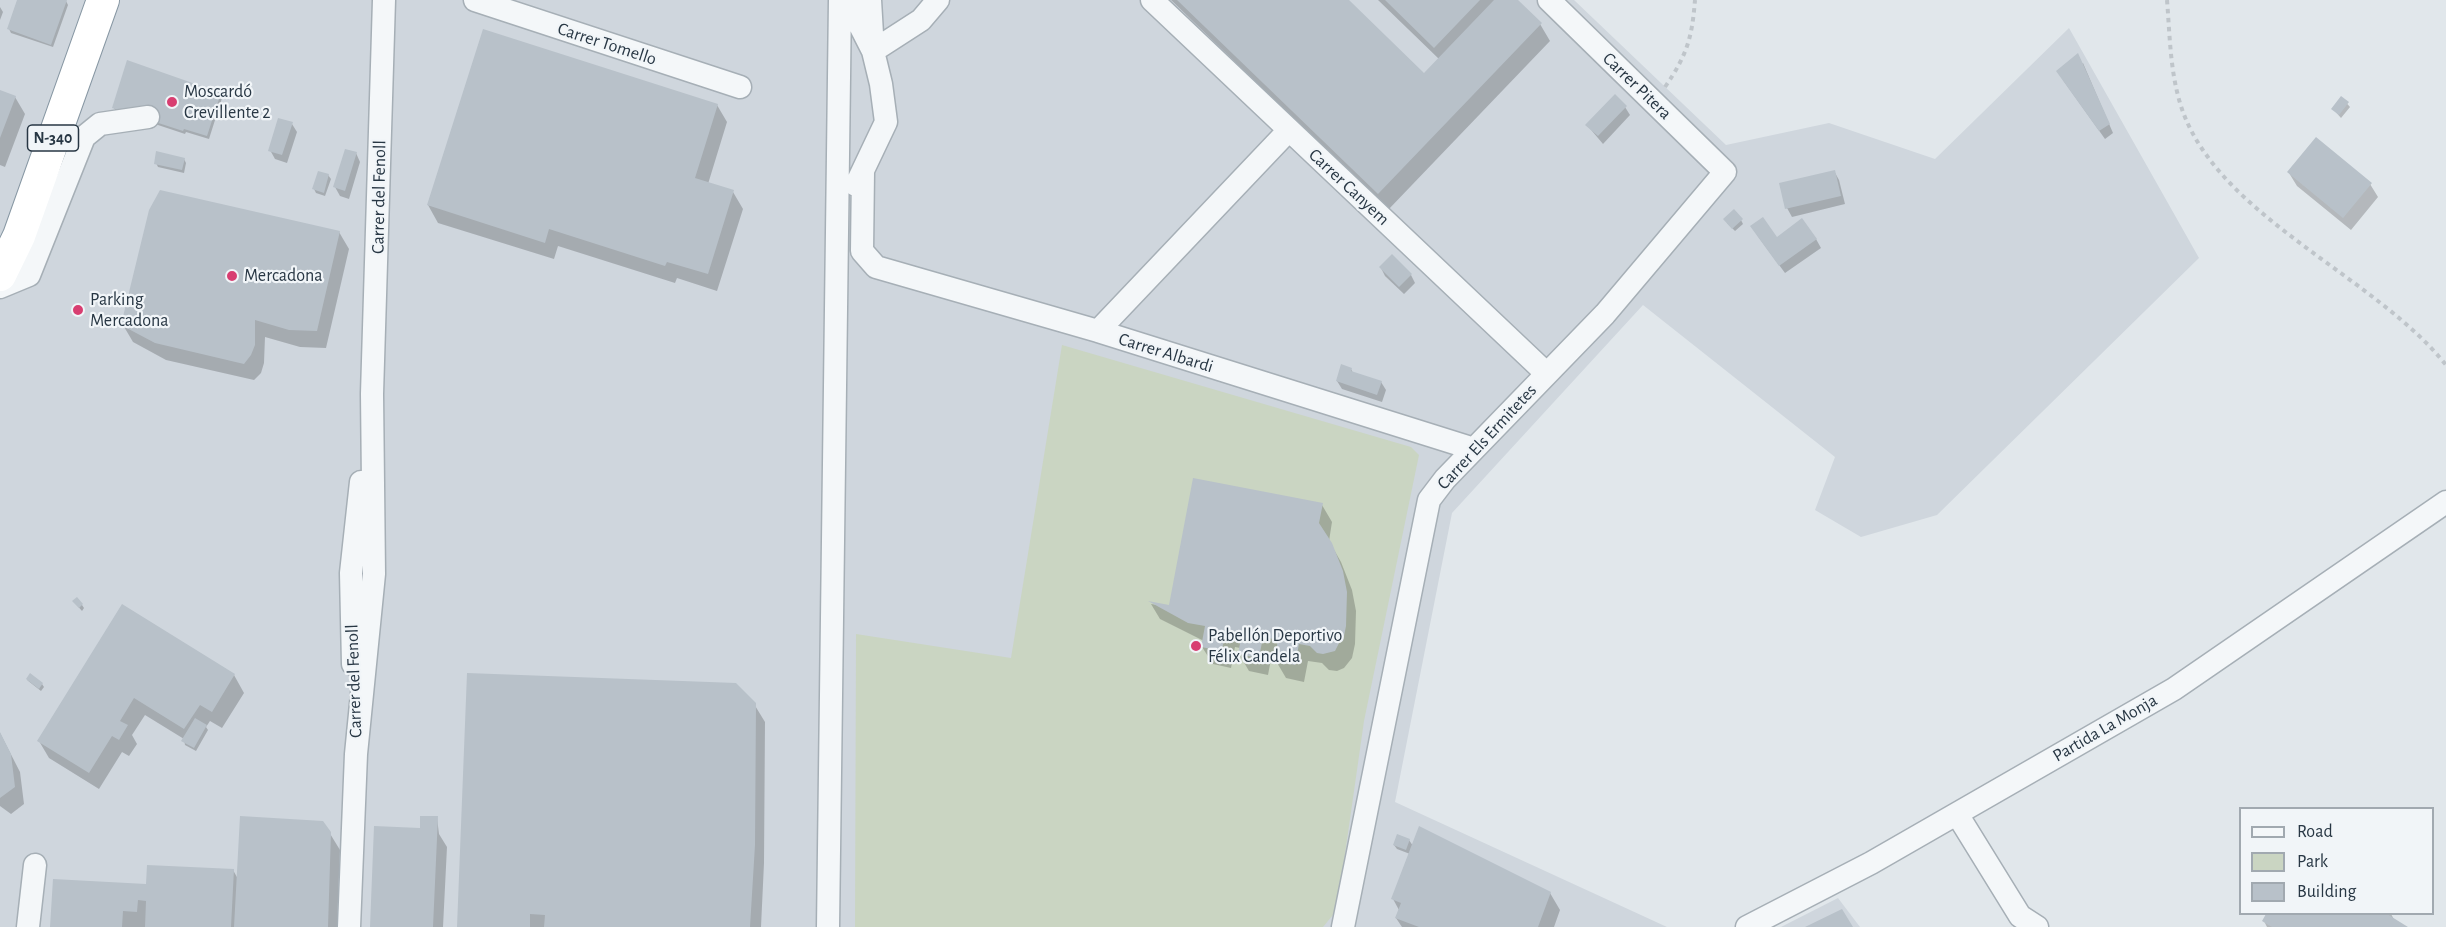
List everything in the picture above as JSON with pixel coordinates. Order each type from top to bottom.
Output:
[{"type":"highway","name":"N-340","points":[[0,275],[19,236],[103,0]]},
{"type":"street","name":"Carrer del Fenoll","points":[[349,927],[356,754],[351,573],[372,394],[384,0]]},
{"type":"street","name":"Carrer Tomello","points":[[475,0],[740,87]]},
{"type":"street","points":[[828,927],[835,224],[840,0]]},
{"type":"street","points":[[847,0],[873,51]]},
{"type":"street","points":[[835,224],[886,122],[873,51],[870,0]]},
{"type":"street","points":[[873,51],[921,20],[938,0]]},
{"type":"street","name":"Carrer Canyem","points":[[1152,0],[1547,374]]},
{"type":"street","name":"Carrer Pitera","points":[[1549,0],[1725,171]]},
{"type":"street","points":[[0,288],[29,274],[84,137],[100,124],[148,117]]},
{"type":"street","points":[[1098,332],[1289,130]]},
{"type":"street","name":"Carrer Els Ermitetes","points":[[1335,927],[1346,918],[1411,585],[1430,500],[1445,478],[1605,314],[1725,171]]},
{"type":"street","name":"Carrer Albardi","points":[[863,172],[862,251],[876,267],[1098,332],[1474,449]]},
{"type":"street","name":"Partida La Monja","points":[[1747,927],[1871,863],[2174,689],[2446,502]]},
{"type":"street","points":[[1957,814],[2020,916],[2037,927]]},
{"type":"street","points":[[28,927],[35,865]]},
{"type":"path","points":[[1654,102],[1678,68],[1692,34],[1695,0]]},
{"type":"path","points":[[2167,0],[2174,79],[2184,113],[2205,153],[2265,215],[2373,297],[2436,353],[2446,365]]},
{"type":"shaded area","points":[[0,0],[1574,0],[1726,145],[1829,123],[1935,159],[2069,28],[2199,258],[1937,515],[1861,537],[1815,510],[1835,457],[1643,305],[1452,513],[1395,802],[1667,927],[0,927]]},
{"type":"shaded area","points":[[1838,898],[1860,927],[1781,927]]},
{"type":"green space","name":"Pabellón Deportivo Félix Candela","points":[[1062,345],[1411,447],[1419,455],[1364,721],[1337,910],[1323,927],[855,927],[856,634],[1011,658]]},
{"type":"building","points":[[17,0],[67,0],[51,45],[7,29]]},
{"type":"building","points":[[1177,0],[1349,0],[1424,73],[1494,0],[1518,0],[1542,23],[1378,194]]},
{"type":"building","points":[[1385,0],[1480,0],[1434,48]]},
{"type":"building","points":[[483,29],[718,104],[695,178],[734,190],[708,274],[667,262],[665,266],[549,229],[545,243],[427,205]]},
{"type":"building","points":[[2078,53],[2110,124],[2099,131],[2056,71]]},
{"type":"building","points":[[127,60],[221,93],[207,136],[184,129],[183,131],[112,108]]},
{"type":"building","points":[[0,90],[16,96],[0,138]]},
{"type":"building","points":[[1615,94],[1627,106],[1598,136],[1585,125]]},
{"type":"building","points":[[2341,96],[2349,102],[2339,115],[2331,109]]},
{"type":"building","points":[[278,118],[293,122],[282,155],[268,151]]},
{"type":"building","points":[[2316,137],[2372,183],[2343,218],[2287,172]]},
{"type":"building","points":[[345,149],[357,152],[345,191],[333,187]]},
{"type":"building","points":[[156,151],[185,158],[182,170],[154,164]]},
{"type":"building","points":[[1835,170],[1841,196],[1785,209],[1779,183]]},
{"type":"building","points":[[318,171],[329,174],[324,193],[312,189]]},
{"type":"building","name":"Mercadona","points":[[160,190],[340,231],[317,331],[289,330],[255,320],[255,345],[244,364],[155,343],[121,325],[149,210]]},
{"type":"building","points":[[1734,209],[1743,219],[1732,229],[1723,219]]},
{"type":"building","points":[[1763,217],[1777,237],[1802,218],[1817,239],[1779,266],[1750,226]]},
{"type":"building","points":[[1392,254],[1412,274],[1399,287],[1379,267]]},
{"type":"building","points":[[1341,364],[1352,368],[1351,371],[1382,381],[1377,395],[1336,381]]},
{"type":"building","points":[[1193,478],[1323,503],[1319,523],[1332,543],[1343,571],[1347,592],[1343,641],[1340,641],[1335,651],[1317,653],[1310,646],[1299,644],[1295,665],[1274,661],[1278,640],[1263,637],[1259,658],[1238,654],[1242,633],[1225,630],[1222,651],[1201,647],[1205,626],[1188,623],[1148,601],[1169,605]]},
{"type":"building","points":[[77,597],[83,604],[79,608],[72,601]]},
{"type":"building","points":[[122,604],[235,674],[212,712],[200,705],[184,729],[134,698],[120,721],[128,725],[119,740],[112,736],[89,773],[37,741]]},
{"type":"building","points":[[30,673],[43,683],[39,689],[26,679]]},
{"type":"building","points":[[467,673],[736,683],[756,703],[755,845],[750,927],[544,927],[545,915],[530,914],[530,927],[457,927]]},
{"type":"building","points":[[195,718],[207,725],[194,748],[181,741]]},
{"type":"building","points":[[0,732],[11,754],[15,787],[0,798]]},
{"type":"building","points":[[240,816],[323,821],[331,832],[328,927],[234,927]]},
{"type":"building","points":[[420,816],[438,816],[433,927],[370,927],[374,826],[420,828]]},
{"type":"building","points":[[1419,826],[1551,892],[1538,927],[1419,927],[1395,918],[1401,903],[1391,899]]},
{"type":"building","points":[[1397,834],[1410,839],[1406,850],[1393,845]]},
{"type":"building","points":[[147,865],[234,869],[231,927],[145,927],[146,901],[138,900],[137,912],[123,911],[122,927],[50,927],[53,879],[146,884]]},
{"type":"building","points":[[1842,909],[1853,927],[1805,927]]},
{"type":"building","points":[[2265,915],[2389,915],[2408,927],[2272,927],[2262,921]]},
{"type":"place","name":"Moscardó Crevillente 2","points":[[172,102]]},
{"type":"place","name":"Mercadona","points":[[232,276]]},
{"type":"place","name":"Parking Mercadona","points":[[78,310]]},
{"type":"place","name":"Pabellón Deportivo Félix Candela","points":[[1196,646]]}]
